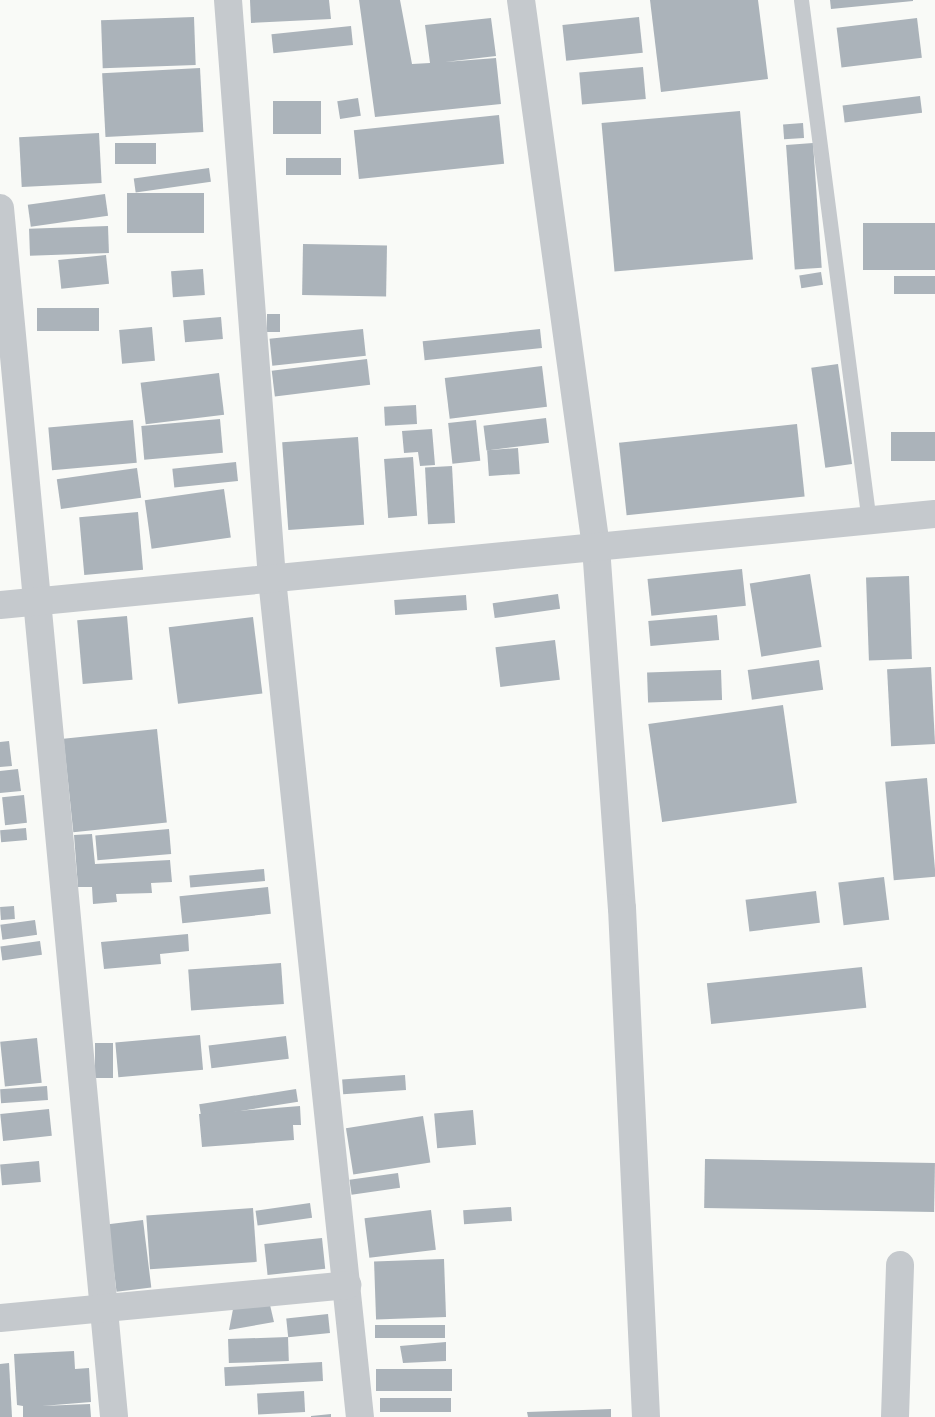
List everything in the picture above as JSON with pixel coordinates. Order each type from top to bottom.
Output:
[{"type":"street","points":[[228,0],[272,579],[360,1417]]},
{"type":"street","points":[[521,0],[596,547],[622,908],[646,1417]]},
{"type":"street","points":[[0,208],[114,1417]]},
{"type":"street","points":[[0,605],[869,522],[935,514]]},
{"type":"street","points":[[894,1417],[900,1265]]},
{"type":"street","points":[[0,1318],[347,1285]]},
{"type":"lane","points":[[801,0],[869,522]]},
{"type":"building","points":[[250,0],[329,0],[331,19],[251,23]]},
{"type":"building","points":[[359,0],[400,0],[412,64],[430,63],[425,25],[491,18],[496,56],[445,62],[496,58],[501,104],[375,117]]},
{"type":"building","points":[[650,0],[758,0],[768,79],[661,92]]},
{"type":"building","points":[[830,0],[913,0],[913,1],[831,9]]},
{"type":"building","points":[[194,17],[196,65],[103,68],[101,20]]},
{"type":"building","points":[[639,17],[643,53],[566,61],[562,25]]},
{"type":"building","points":[[917,18],[922,58],[841,68],[837,28]]},
{"type":"building","points":[[351,26],[353,45],[273,53],[271,34]]},
{"type":"building","points":[[643,67],[646,99],[582,104],[579,73]]},
{"type":"building","points":[[200,68],[203,132],[105,137],[102,73]]},
{"type":"building","points":[[920,96],[922,113],[845,122],[843,106]]},
{"type":"building","points":[[358,98],[361,116],[340,119],[337,101]]},
{"type":"building","points":[[273,101],[321,101],[321,134],[273,134]]},
{"type":"building","points":[[740,111],[753,259],[615,272],[602,123]]},
{"type":"building","points":[[499,115],[504,164],[359,179],[354,130]]},
{"type":"building","points":[[803,123],[804,138],[784,139],[783,124]]},
{"type":"building","points":[[99,133],[102,183],[22,187],[19,137]]},
{"type":"building","points":[[115,143],[156,143],[156,164],[115,164]]},
{"type":"building","points":[[813,143],[822,268],[795,270],[786,145]]},
{"type":"building","points":[[286,158],[341,158],[341,175],[286,175]]},
{"type":"building","points":[[209,168],[211,182],[136,192],[134,179]]},
{"type":"building","points":[[127,193],[204,193],[204,233],[127,233]]},
{"type":"building","points":[[105,194],[108,216],[31,227],[28,205]]},
{"type":"building","points":[[863,223],[935,223],[935,270],[863,270]]},
{"type":"building","points":[[108,226],[109,253],[30,256],[29,229]]},
{"type":"building","points":[[303,244],[387,245],[386,296],[302,295]]},
{"type":"building","points":[[106,255],[109,284],[61,289],[58,260]]},
{"type":"building","points":[[203,269],[205,295],[173,297],[171,271]]},
{"type":"building","points":[[821,272],[823,285],[801,288],[799,275]]},
{"type":"building","points":[[894,276],[935,276],[935,294],[894,294]]},
{"type":"building","points":[[37,308],[99,308],[99,331],[37,331]]},
{"type":"building","points":[[267,314],[280,314],[280,332],[267,332]]},
{"type":"building","points":[[221,317],[223,339],[185,342],[183,320]]},
{"type":"building","points":[[152,327],[155,361],[122,364],[119,330]]},
{"type":"building","points":[[363,329],[366,356],[272,366],[270,339]]},
{"type":"building","points":[[540,329],[542,348],[425,360],[423,341]]},
{"type":"building","points":[[367,359],[370,385],[275,397],[272,371]]},
{"type":"building","points":[[838,364],[852,464],[825,468],[811,368]]},
{"type":"building","points":[[542,366],[547,407],[450,419],[445,378]]},
{"type":"building","points":[[219,373],[224,415],[146,424],[141,383]]},
{"type":"building","points":[[416,405],[417,424],[385,426],[384,407]]},
{"type":"building","points":[[546,418],[549,443],[487,450],[483,426]]},
{"type":"building","points":[[220,419],[223,453],[144,460],[141,426]]},
{"type":"building","points":[[133,420],[137,463],[52,470],[48,427]]},
{"type":"building","points":[[476,420],[480,461],[452,464],[448,423]]},
{"type":"building","points":[[797,424],[805,497],[627,515],[619,443]]},
{"type":"building","points":[[432,429],[435,465],[420,466],[418,452],[404,453],[402,431]]},
{"type":"building","points":[[891,432],[935,432],[935,461],[891,461]]},
{"type":"building","points":[[358,437],[364,525],[288,530],[282,442]]},
{"type":"building","points":[[518,448],[520,474],[489,476],[487,450]]},
{"type":"building","points":[[413,457],[417,516],[388,518],[384,459]]},
{"type":"building","points":[[236,462],[238,481],[174,488],[172,469]]},
{"type":"building","points":[[452,466],[455,523],[428,524],[425,467]]},
{"type":"building","points":[[137,468],[141,498],[61,509],[57,479]]},
{"type":"building","points":[[224,489],[231,538],[152,549],[145,500]]},
{"type":"building","points":[[138,512],[143,570],[84,575],[79,517]]},
{"type":"building","points":[[742,569],[746,606],[651,616],[648,579]]},
{"type":"building","points":[[810,574],[822,647],[761,657],[750,584]]},
{"type":"building","points":[[909,576],[912,659],[869,660],[866,578]]},
{"type":"building","points":[[558,594],[560,609],[495,618],[493,603]]},
{"type":"building","points":[[466,595],[467,610],[395,615],[394,600]]},
{"type":"building","points":[[717,615],[719,640],[650,646],[648,621]]},
{"type":"building","points":[[127,616],[133,680],[83,684],[77,620]]},
{"type":"building","points":[[253,617],[262,693],[178,704],[169,627]]},
{"type":"building","points":[[555,640],[560,680],[500,687],[495,647]]},
{"type":"building","points":[[819,660],[823,690],[752,700],[748,670]]},
{"type":"building","points":[[931,667],[935,744],[891,746],[887,669]]},
{"type":"building","points":[[721,670],[722,700],[648,703],[647,673]]},
{"type":"building","points":[[783,705],[797,803],[662,822],[648,724]]},
{"type":"building","points":[[157,729],[167,822],[73,832],[64,739]]},
{"type":"building","points":[[9,741],[12,766],[0,767],[0,742]]},
{"type":"building","points":[[18,769],[21,791],[0,793],[0,771]]},
{"type":"building","points":[[927,778],[935,877],[894,880],[885,782]]},
{"type":"building","points":[[24,795],[27,823],[5,825],[2,797]]},
{"type":"building","points":[[26,828],[27,840],[1,842],[0,830]]},
{"type":"building","points":[[169,829],[171,854],[97,860],[95,835]]},
{"type":"building","points":[[92,834],[95,864],[170,860],[172,882],[151,883],[152,893],[116,894],[117,902],[93,904],[92,887],[78,887],[74,835]]},
{"type":"building","points":[[264,869],[265,881],[190,887],[189,876]]},
{"type":"building","points":[[884,877],[889,920],[844,925],[838,883]]},
{"type":"building","points":[[268,887],[271,914],[182,923],[179,896]]},
{"type":"building","points":[[816,891],[820,923],[749,931],[746,900]]},
{"type":"building","points":[[14,906],[15,919],[1,920],[0,907]]},
{"type":"building","points":[[35,920],[37,935],[2,940],[0,925]]},
{"type":"building","points":[[188,934],[189,951],[160,954],[161,964],[104,969],[101,942]]},
{"type":"building","points":[[40,941],[42,955],[2,960],[0,947]]},
{"type":"building","points":[[281,963],[284,1004],[191,1010],[188,969]]},
{"type":"building","points":[[862,967],[866,1008],[711,1024],[707,983]]},
{"type":"building","points":[[200,1035],[203,1070],[118,1077],[115,1042]]},
{"type":"building","points":[[286,1036],[289,1059],[211,1068],[209,1046]]},
{"type":"building","points":[[37,1038],[42,1083],[5,1087],[0,1042]]},
{"type":"building","points":[[95,1043],[113,1043],[113,1078],[95,1078]]},
{"type":"building","points":[[405,1075],[406,1090],[343,1094],[342,1079]]},
{"type":"building","points":[[47,1086],[48,1100],[1,1103],[0,1089]]},
{"type":"building","points":[[296,1089],[298,1102],[201,1117],[199,1104]]},
{"type":"building","points":[[300,1106],[301,1125],[293,1125],[294,1140],[202,1147],[199,1114]]},
{"type":"building","points":[[49,1109],[52,1136],[3,1141],[0,1114]]},
{"type":"building","points":[[473,1110],[476,1145],[437,1148],[434,1113]]},
{"type":"building","points":[[423,1116],[430,1162],[353,1175],[346,1128]]},
{"type":"building","points":[[705,1159],[935,1163],[934,1212],[704,1208]]},
{"type":"building","points":[[39,1161],[41,1182],[2,1185],[0,1164]]},
{"type":"building","points":[[398,1173],[400,1188],[352,1195],[349,1180]]},
{"type":"building","points":[[310,1203],[312,1218],[258,1226],[256,1211]]},
{"type":"building","points":[[511,1207],[512,1221],[464,1224],[463,1210]]},
{"type":"building","points":[[253,1208],[257,1262],[150,1269],[146,1215]]},
{"type":"building","points":[[431,1210],[436,1250],[369,1258],[364,1218]]},
{"type":"building","points":[[143,1220],[151,1287],[117,1292],[108,1224]]},
{"type":"building","points":[[322,1238],[325,1269],[268,1275],[264,1244]]},
{"type":"building","points":[[444,1259],[446,1317],[376,1319],[374,1261]]},
{"type":"building","points":[[270,1305],[274,1322],[229,1330],[233,1309]]},
{"type":"building","points":[[328,1314],[330,1333],[288,1337],[286,1318]]},
{"type":"building","points":[[375,1325],[445,1325],[445,1338],[375,1338]]},
{"type":"building","points":[[288,1337],[289,1361],[229,1363],[228,1339]]},
{"type":"building","points":[[446,1342],[446,1361],[403,1363],[400,1346]]},
{"type":"building","points":[[74,1351],[75,1369],[89,1368],[91,1402],[42,1406],[90,1404],[91,1417],[23,1417],[23,1406],[17,1405],[14,1354]]},
{"type":"building","points":[[322,1362],[323,1381],[225,1386],[224,1367]]},
{"type":"building","points":[[9,1363],[12,1417],[0,1417],[0,1364]]},
{"type":"building","points":[[376,1369],[452,1369],[452,1391],[376,1391]]},
{"type":"building","points":[[304,1391],[305,1412],[258,1414],[257,1393]]},
{"type":"building","points":[[380,1398],[451,1398],[451,1412],[380,1412]]},
{"type":"building","points":[[611,1409],[611,1417],[528,1417],[527,1412]]},
{"type":"building","points":[[331,1414],[331,1417],[311,1417],[311,1416]]}]
